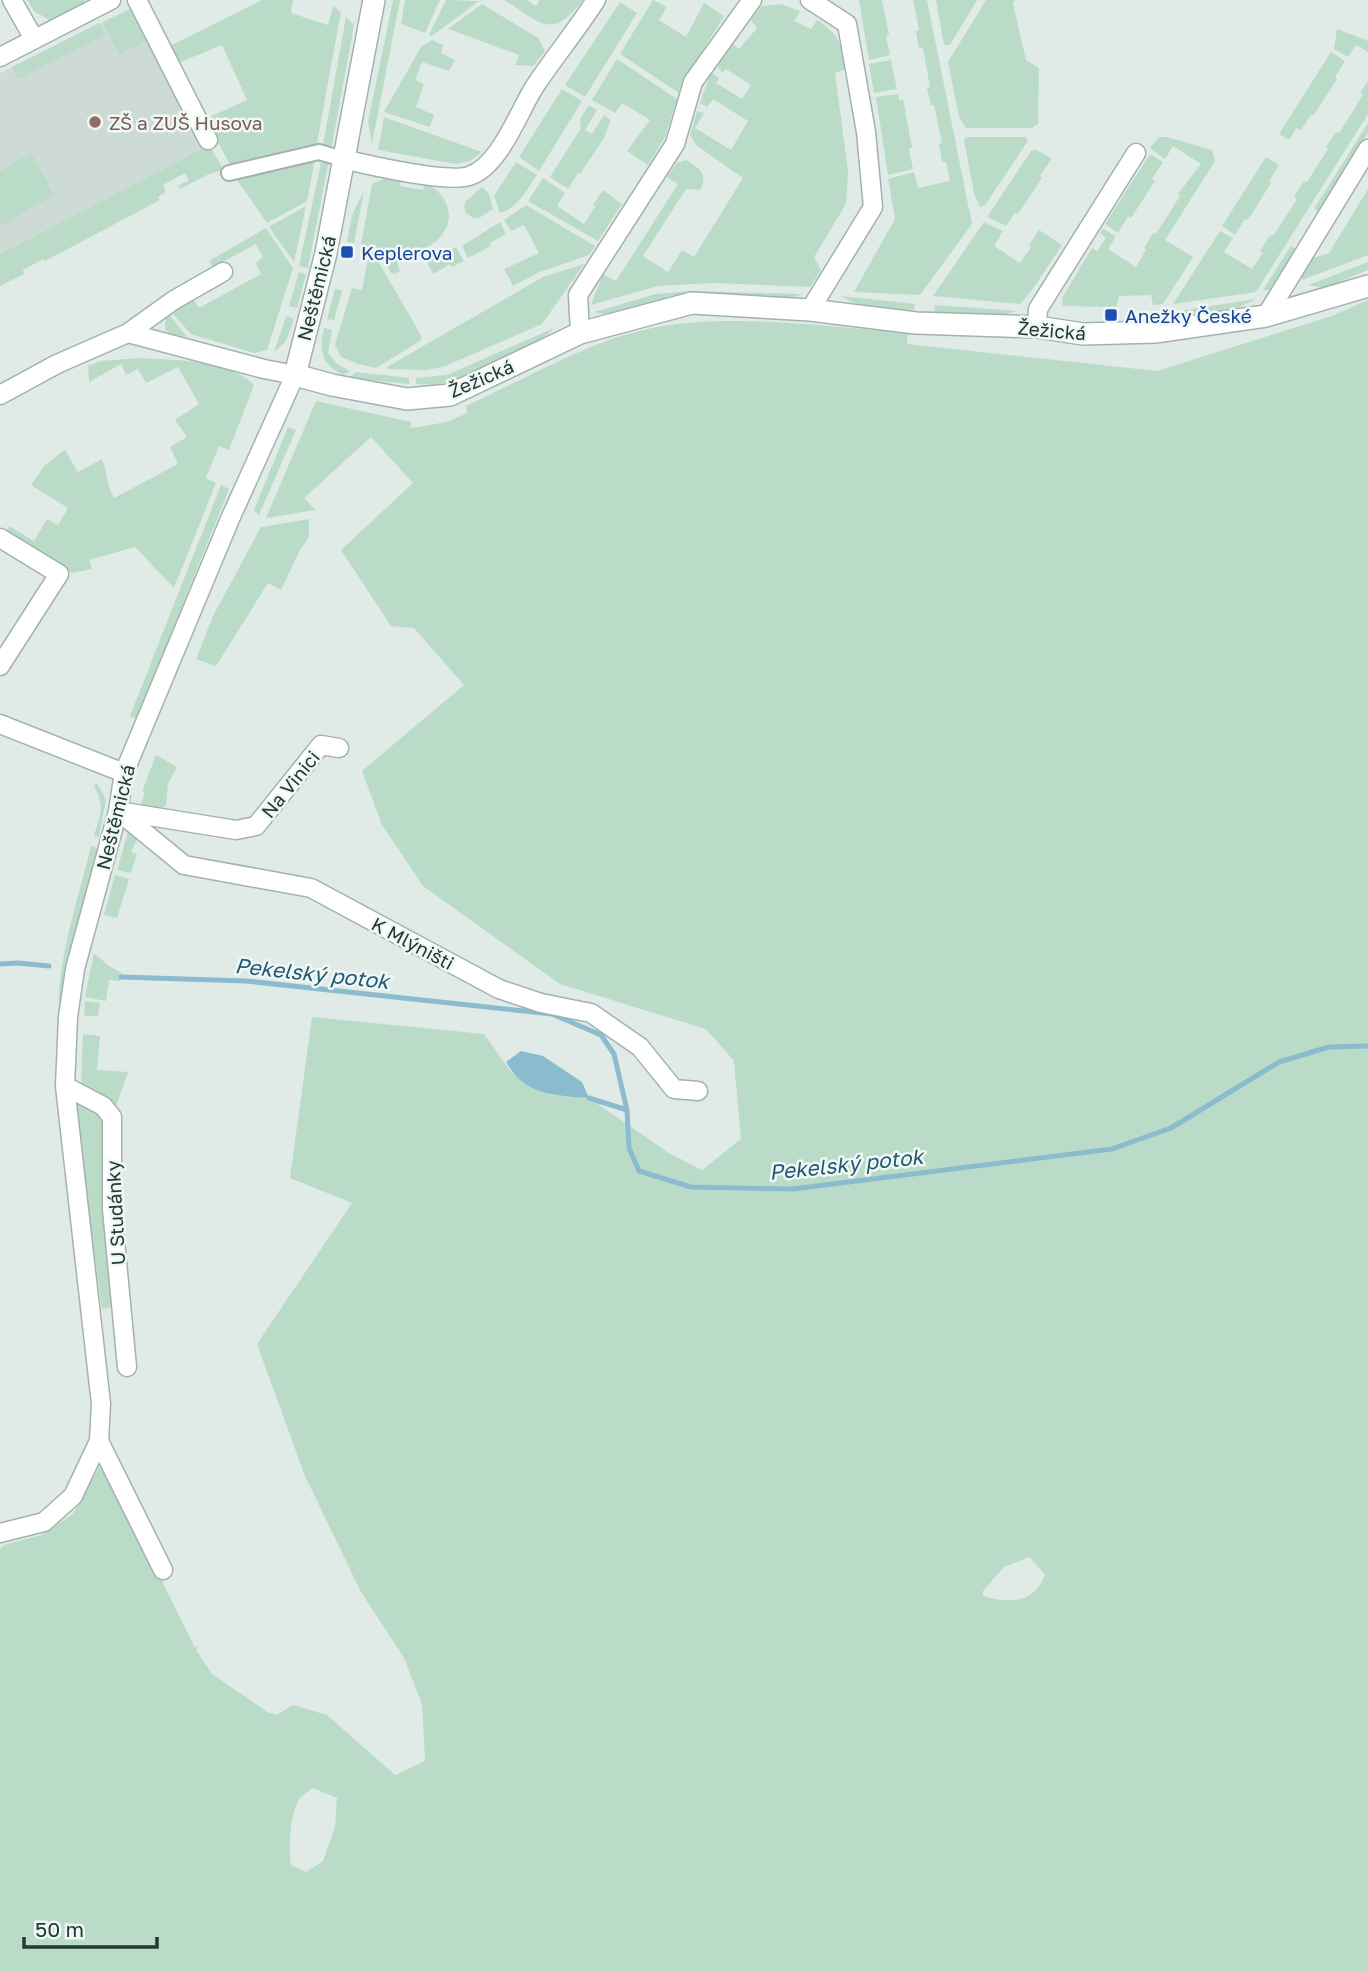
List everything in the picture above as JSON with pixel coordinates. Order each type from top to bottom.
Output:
[{"type":"street","points":[[12,0],[34,38]]},
{"type":"street","points":[[0,57],[111,0]]},
{"type":"street","points":[[137,0],[208,139]]},
{"type":"street","name":"Neštěmická","points":[[0,1533],[44,1522],[72,1496],[99,1441],[101,1404],[65,1086],[68,1017],[75,969],[118,811],[124,773],[230,519],[295,375],[321,276],[339,191],[374,0]]},
{"type":"street","points":[[229,173],[319,152],[373,167],[451,177],[472,175],[485,168],[496,153],[537,83],[596,0]]},
{"type":"street","points":[[580,333],[578,295],[675,144],[693,82],[752,0]]},
{"type":"street","points":[[810,0],[847,24],[866,132],[873,207],[810,310]]},
{"type":"street","points":[[1266,316],[1368,149]]},
{"type":"street","points":[[1037,327],[1038,309],[1136,153]]},
{"type":"street","points":[[0,395],[57,364],[128,333],[173,300],[223,272]]},
{"type":"street","name":"Žežická","points":[[295,375],[407,399],[450,395],[580,333],[692,303],[810,310],[916,323],[1037,327],[1083,334],[1155,332],[1266,316],[1368,286]]},
{"type":"street","points":[[128,333],[295,375]]},
{"type":"street","points":[[0,538],[60,573],[0,666]]},
{"type":"street","points":[[0,723],[124,773]]},
{"type":"street","name":"Na Vinici","points":[[118,811],[236,830],[256,826],[321,745],[339,748]]},
{"type":"street","name":"K Mlýništi","points":[[118,811],[184,865],[311,888],[499,989],[541,1003],[592,1013],[640,1047],[674,1089],[698,1091]]},
{"type":"street","name":"U Studánky","points":[[65,1086],[103,1106],[113,1117],[112,1209],[127,1367]]},
{"type":"street","points":[[99,1441],[163,1570]]},
{"type":"shaded area","name":"ZŠ a ZUŠ Husova","points":[[130,9],[134,10],[203,148],[0,254],[0,73]]},
{"type":"green space","points":[[27,0],[84,0],[86,4],[51,21],[34,11]]},
{"type":"green space","points":[[262,0],[293,0],[291,13],[328,25],[333,6],[341,12],[316,148],[232,168],[205,119],[247,100],[222,45],[176,64],[168,47]]},
{"type":"green space","points":[[393,0],[400,0],[372,144],[368,122]]},
{"type":"green space","points":[[405,0],[440,0],[425,33],[401,24]]},
{"type":"green space","points":[[446,0],[479,1],[432,36],[429,35]]},
{"type":"green space","points":[[504,0],[527,0],[536,6],[540,0],[583,0],[562,21],[545,24]]},
{"type":"green space","points":[[653,0],[667,7],[659,20],[686,37],[704,3],[724,16],[680,87],[679,93],[620,54]]},
{"type":"green space","points":[[859,0],[882,0],[890,55],[869,60]]},
{"type":"green space","points":[[913,0],[927,0],[972,224],[920,295],[854,292],[895,219],[888,179],[914,172],[918,188],[950,181],[946,162],[942,162],[939,144],[942,143],[934,105],[931,105],[927,88],[930,87],[923,48],[919,48],[916,31],[919,30]]},
{"type":"green space","points":[[936,0],[977,0],[950,45],[944,45]]},
{"type":"green space","points":[[986,0],[1015,0],[1013,4],[1026,60],[1039,68],[1038,124],[1032,128],[966,128],[959,117],[948,62]]},
{"type":"green space","points":[[620,2],[637,13],[585,97],[565,85]]},
{"type":"green space","points":[[482,4],[538,38],[545,51],[533,66],[515,65],[519,55],[448,29]]},
{"type":"green space","points":[[781,4],[800,11],[794,21],[811,29],[817,20],[830,30],[841,47],[847,69],[835,73],[848,171],[846,204],[814,257],[821,270],[810,287],[713,283],[658,286],[591,305],[603,274],[616,281],[678,184],[667,177],[677,163],[686,160],[701,172],[703,184],[700,190],[686,189],[643,256],[668,272],[682,250],[694,257],[743,178],[696,145],[690,135],[697,111],[704,113],[695,128],[731,150],[748,121],[713,99],[707,107],[700,103],[711,72],[719,78],[716,83],[742,99],[751,85],[726,69],[722,73],[718,66],[733,44],[739,49],[757,28],[751,20],[762,6]]},
{"type":"green space","points":[[130,9],[134,10],[149,39],[119,55],[103,22]]},
{"type":"green space","points":[[346,17],[354,25],[332,145],[323,145]]},
{"type":"green space","points":[[99,23],[105,35],[17,78],[12,67]]},
{"type":"green space","points":[[1337,29],[1368,41],[1368,52],[1356,45],[1348,57],[1334,49]]},
{"type":"green space","points":[[432,40],[443,45],[441,53],[455,60],[449,71],[422,62],[415,80],[424,84],[416,107],[434,115],[430,127],[384,112],[421,47]]},
{"type":"green space","points":[[1331,52],[1345,61],[1335,77],[1337,79],[1313,116],[1311,115],[1301,130],[1296,128],[1289,140],[1279,134]]},
{"type":"green space","points":[[617,59],[677,99],[665,137],[648,165],[627,151],[650,120],[622,103],[615,113],[592,100]]},
{"type":"green space","points":[[891,60],[897,89],[874,93],[869,64]]},
{"type":"green space","points":[[1368,81],[1368,114],[1256,292],[1173,304],[1220,231],[1233,238],[1224,252],[1252,269],[1263,253],[1260,251],[1270,235],[1273,236],[1297,199],[1294,196],[1304,181],[1307,182],[1328,149],[1326,147],[1336,132],[1339,133],[1363,95],[1360,93]]},
{"type":"green space","points":[[562,89],[582,101],[539,171],[519,157]]},
{"type":"green space","points":[[898,94],[899,100],[903,99],[913,169],[888,175],[876,97]]},
{"type":"green space","points":[[589,105],[597,110],[585,130],[592,134],[604,115],[611,120],[604,138],[568,189],[550,177],[581,128],[580,119]]},
{"type":"green space","points":[[384,117],[482,152],[470,161],[456,164],[378,150]]},
{"type":"green space","points":[[1368,123],[1368,133],[1319,212],[1314,209]]},
{"type":"green space","points":[[1026,137],[1028,141],[985,205],[980,207],[974,193],[964,139]]},
{"type":"green space","points":[[1159,137],[1212,150],[1215,161],[1165,240],[1193,257],[1163,304],[1153,305],[1151,295],[1119,296],[1116,307],[1063,306],[1062,298],[1092,248],[1097,251],[1106,238],[1100,233],[1103,229],[1116,236],[1108,249],[1136,267],[1153,233],[1156,234],[1180,196],[1178,194],[1201,164],[1173,146],[1165,159],[1150,148]]},
{"type":"green space","points":[[209,145],[222,167],[220,171],[180,189],[178,186],[189,180],[185,173],[163,185],[166,192],[158,197],[160,200],[45,261],[43,259],[23,270],[24,274],[0,286],[0,254]]},
{"type":"green space","points":[[1036,150],[1052,158],[1018,214],[1015,213],[1006,226],[987,217],[1031,151]]},
{"type":"green space","points":[[31,153],[54,195],[0,226],[0,171]]},
{"type":"green space","points":[[1150,154],[1163,162],[1152,179],[1155,181],[1118,233],[1105,224]]},
{"type":"green space","points":[[1266,157],[1279,165],[1248,220],[1245,219],[1235,235],[1222,226]]},
{"type":"green space","points":[[322,158],[329,160],[308,268],[299,266]]},
{"type":"green space","points":[[315,159],[307,201],[267,223],[235,177]]},
{"type":"green space","points":[[516,162],[537,175],[517,202],[500,213],[494,196]]},
{"type":"green space","points":[[386,178],[401,178],[400,186],[423,190],[425,183],[445,201],[449,217],[443,234],[422,250],[397,263],[400,271],[395,274],[391,273],[378,250],[361,245],[372,184]]},
{"type":"green space","points":[[543,178],[565,193],[557,206],[584,224],[603,190],[622,204],[598,241],[528,201]]},
{"type":"green space","points":[[482,187],[489,194],[493,209],[479,218],[473,218],[466,213],[465,202]]},
{"type":"green space","points":[[1368,189],[1368,255],[1302,280],[1303,270],[1310,259],[1329,253]]},
{"type":"green space","points":[[364,191],[354,243],[347,242],[352,215]]},
{"type":"green space","points":[[526,205],[595,246],[589,255],[540,272],[513,286],[504,269],[539,253],[524,225],[511,231],[504,220]]},
{"type":"green space","points":[[306,206],[294,262],[269,227]]},
{"type":"green space","points":[[500,222],[506,234],[490,243],[491,246],[468,258],[462,246]]},
{"type":"green space","points":[[984,222],[1003,231],[994,246],[1020,263],[1039,230],[1062,245],[1020,304],[933,296]]},
{"type":"green space","points":[[266,228],[293,268],[267,350],[254,353],[191,334],[173,314],[173,310],[192,297],[199,308],[261,274],[256,263],[263,257],[256,244],[213,267],[209,261]]},
{"type":"green space","points":[[1291,246],[1296,249],[1270,290],[1263,290]]},
{"type":"green space","points":[[456,247],[464,261],[452,267],[450,264],[433,274],[427,262]]},
{"type":"green space","points":[[369,253],[374,254],[422,337],[420,341],[376,368],[341,357],[335,345],[352,288],[362,290]]},
{"type":"green space","points":[[1368,262],[1368,270],[1324,288],[1308,285]]},
{"type":"green space","points":[[584,264],[542,324],[443,367],[426,370],[388,369],[387,367],[543,277]]},
{"type":"green space","points":[[299,272],[306,274],[297,308],[289,306]]},
{"type":"green space","points":[[335,289],[342,291],[334,320],[327,319]]},
{"type":"green space","points":[[689,291],[803,294],[782,301],[608,315],[594,312],[656,294]]},
{"type":"green space","points":[[841,296],[915,304],[914,310],[876,307],[858,304]]},
{"type":"green space","points":[[1256,299],[1223,312],[1166,313]]},
{"type":"green space","points":[[1368,300],[1368,1972],[0,1972],[0,1549],[4,1545],[42,1535],[73,1514],[103,1461],[195,1648],[199,1646],[196,1650],[212,1674],[269,1713],[277,1715],[293,1705],[327,1715],[395,1775],[425,1761],[422,1704],[404,1658],[361,1592],[305,1476],[257,1344],[352,1203],[290,1178],[312,1017],[484,1034],[512,1073],[552,1095],[589,1098],[669,1153],[702,1170],[741,1139],[734,1061],[706,1029],[560,984],[423,886],[382,825],[362,771],[464,685],[414,628],[391,626],[341,550],[413,483],[371,437],[304,498],[315,510],[266,518],[316,401],[411,422],[411,428],[447,422],[467,413],[466,406],[598,344],[673,324],[774,322],[908,333],[907,344],[1157,371],[1332,316]],"holes":[[[1029,1557],[1045,1574],[1035,1591],[1028,1596],[1012,1600],[983,1596],[983,1591],[1004,1567]],[[313,1788],[337,1798],[335,1827],[323,1861],[306,1872],[291,1865],[291,1831],[294,1812],[300,1798]]]},
{"type":"green space","points":[[935,305],[1017,311],[999,316],[934,312]]},
{"type":"green space","points":[[169,314],[187,337],[168,333],[165,329]]},
{"type":"green space","points":[[286,316],[294,319],[286,341],[274,352]]},
{"type":"green space","points":[[324,328],[332,330],[328,353],[337,364],[350,371],[343,375],[330,367],[323,356],[321,343]]},
{"type":"green space","points":[[554,328],[533,344],[481,370],[437,384],[416,384],[416,378],[447,375]]},
{"type":"green space","points":[[138,358],[199,362],[230,370],[254,385],[229,450],[219,446],[206,478],[216,483],[174,588],[135,547],[89,560],[92,569],[72,573],[4,534],[9,526],[34,541],[47,519],[58,525],[68,508],[31,485],[45,465],[65,450],[78,472],[102,459],[114,498],[178,464],[170,447],[187,437],[175,420],[199,404],[178,367],[146,383],[138,369],[126,375],[121,364],[89,382],[88,366],[101,361]]},
{"type":"green space","points":[[356,372],[409,378],[409,384],[349,378]]},
{"type":"green space","points":[[288,427],[296,430],[259,515],[254,510]]},
{"type":"green space","points":[[221,485],[229,489],[137,719],[130,716]]},
{"type":"green space","points":[[309,519],[309,537],[281,590],[268,583],[216,666],[196,659],[213,616],[261,527]]},
{"type":"green space","points":[[156,755],[177,767],[168,784],[166,805],[160,809],[141,804],[143,789]]},
{"type":"green space","points":[[97,783],[106,800],[99,837],[94,836],[101,811],[94,786]]},
{"type":"green space","points":[[128,832],[133,832],[138,837],[131,852],[137,854],[131,873],[117,870]]},
{"type":"green space","points":[[91,846],[97,848],[69,962],[60,1034],[63,963]]},
{"type":"green space","points":[[115,875],[129,879],[117,918],[104,915]]},
{"type":"green space","points":[[94,953],[122,973],[120,981],[109,980],[106,1001],[85,997]]},
{"type":"green space","points":[[85,1001],[100,1003],[98,1016],[84,1016]]},
{"type":"green space","points":[[83,1034],[100,1036],[97,1070],[128,1072],[114,1112],[81,1088]]},
{"type":"green space","points":[[81,1100],[108,1119],[114,1306],[102,1309],[95,1257],[91,1257],[77,1105]]},
{"type":"water","points":[[521,1051],[543,1056],[582,1082],[589,1098],[542,1092],[522,1082],[506,1062]]},
{"type":"waterway","name":"Pekelský potok","points":[[0,964],[49,966]]},
{"type":"waterway","name":"Pekelský potok","points":[[121,977],[246,981],[552,1014],[601,1035],[614,1054],[627,1110],[629,1148],[639,1171],[691,1187],[793,1189],[1112,1149],[1171,1128],[1279,1062],[1329,1047],[1368,1046]]},
{"type":"waterway","points":[[589,1098],[627,1110]]},
{"type":"place","name":"ZŠ a ZUŠ Husova","points":[[95,122]]},
{"type":"place","name":"Keplerova","points":[[347,252]]},
{"type":"place","name":"Anežky České","points":[[1111,315]]}]
